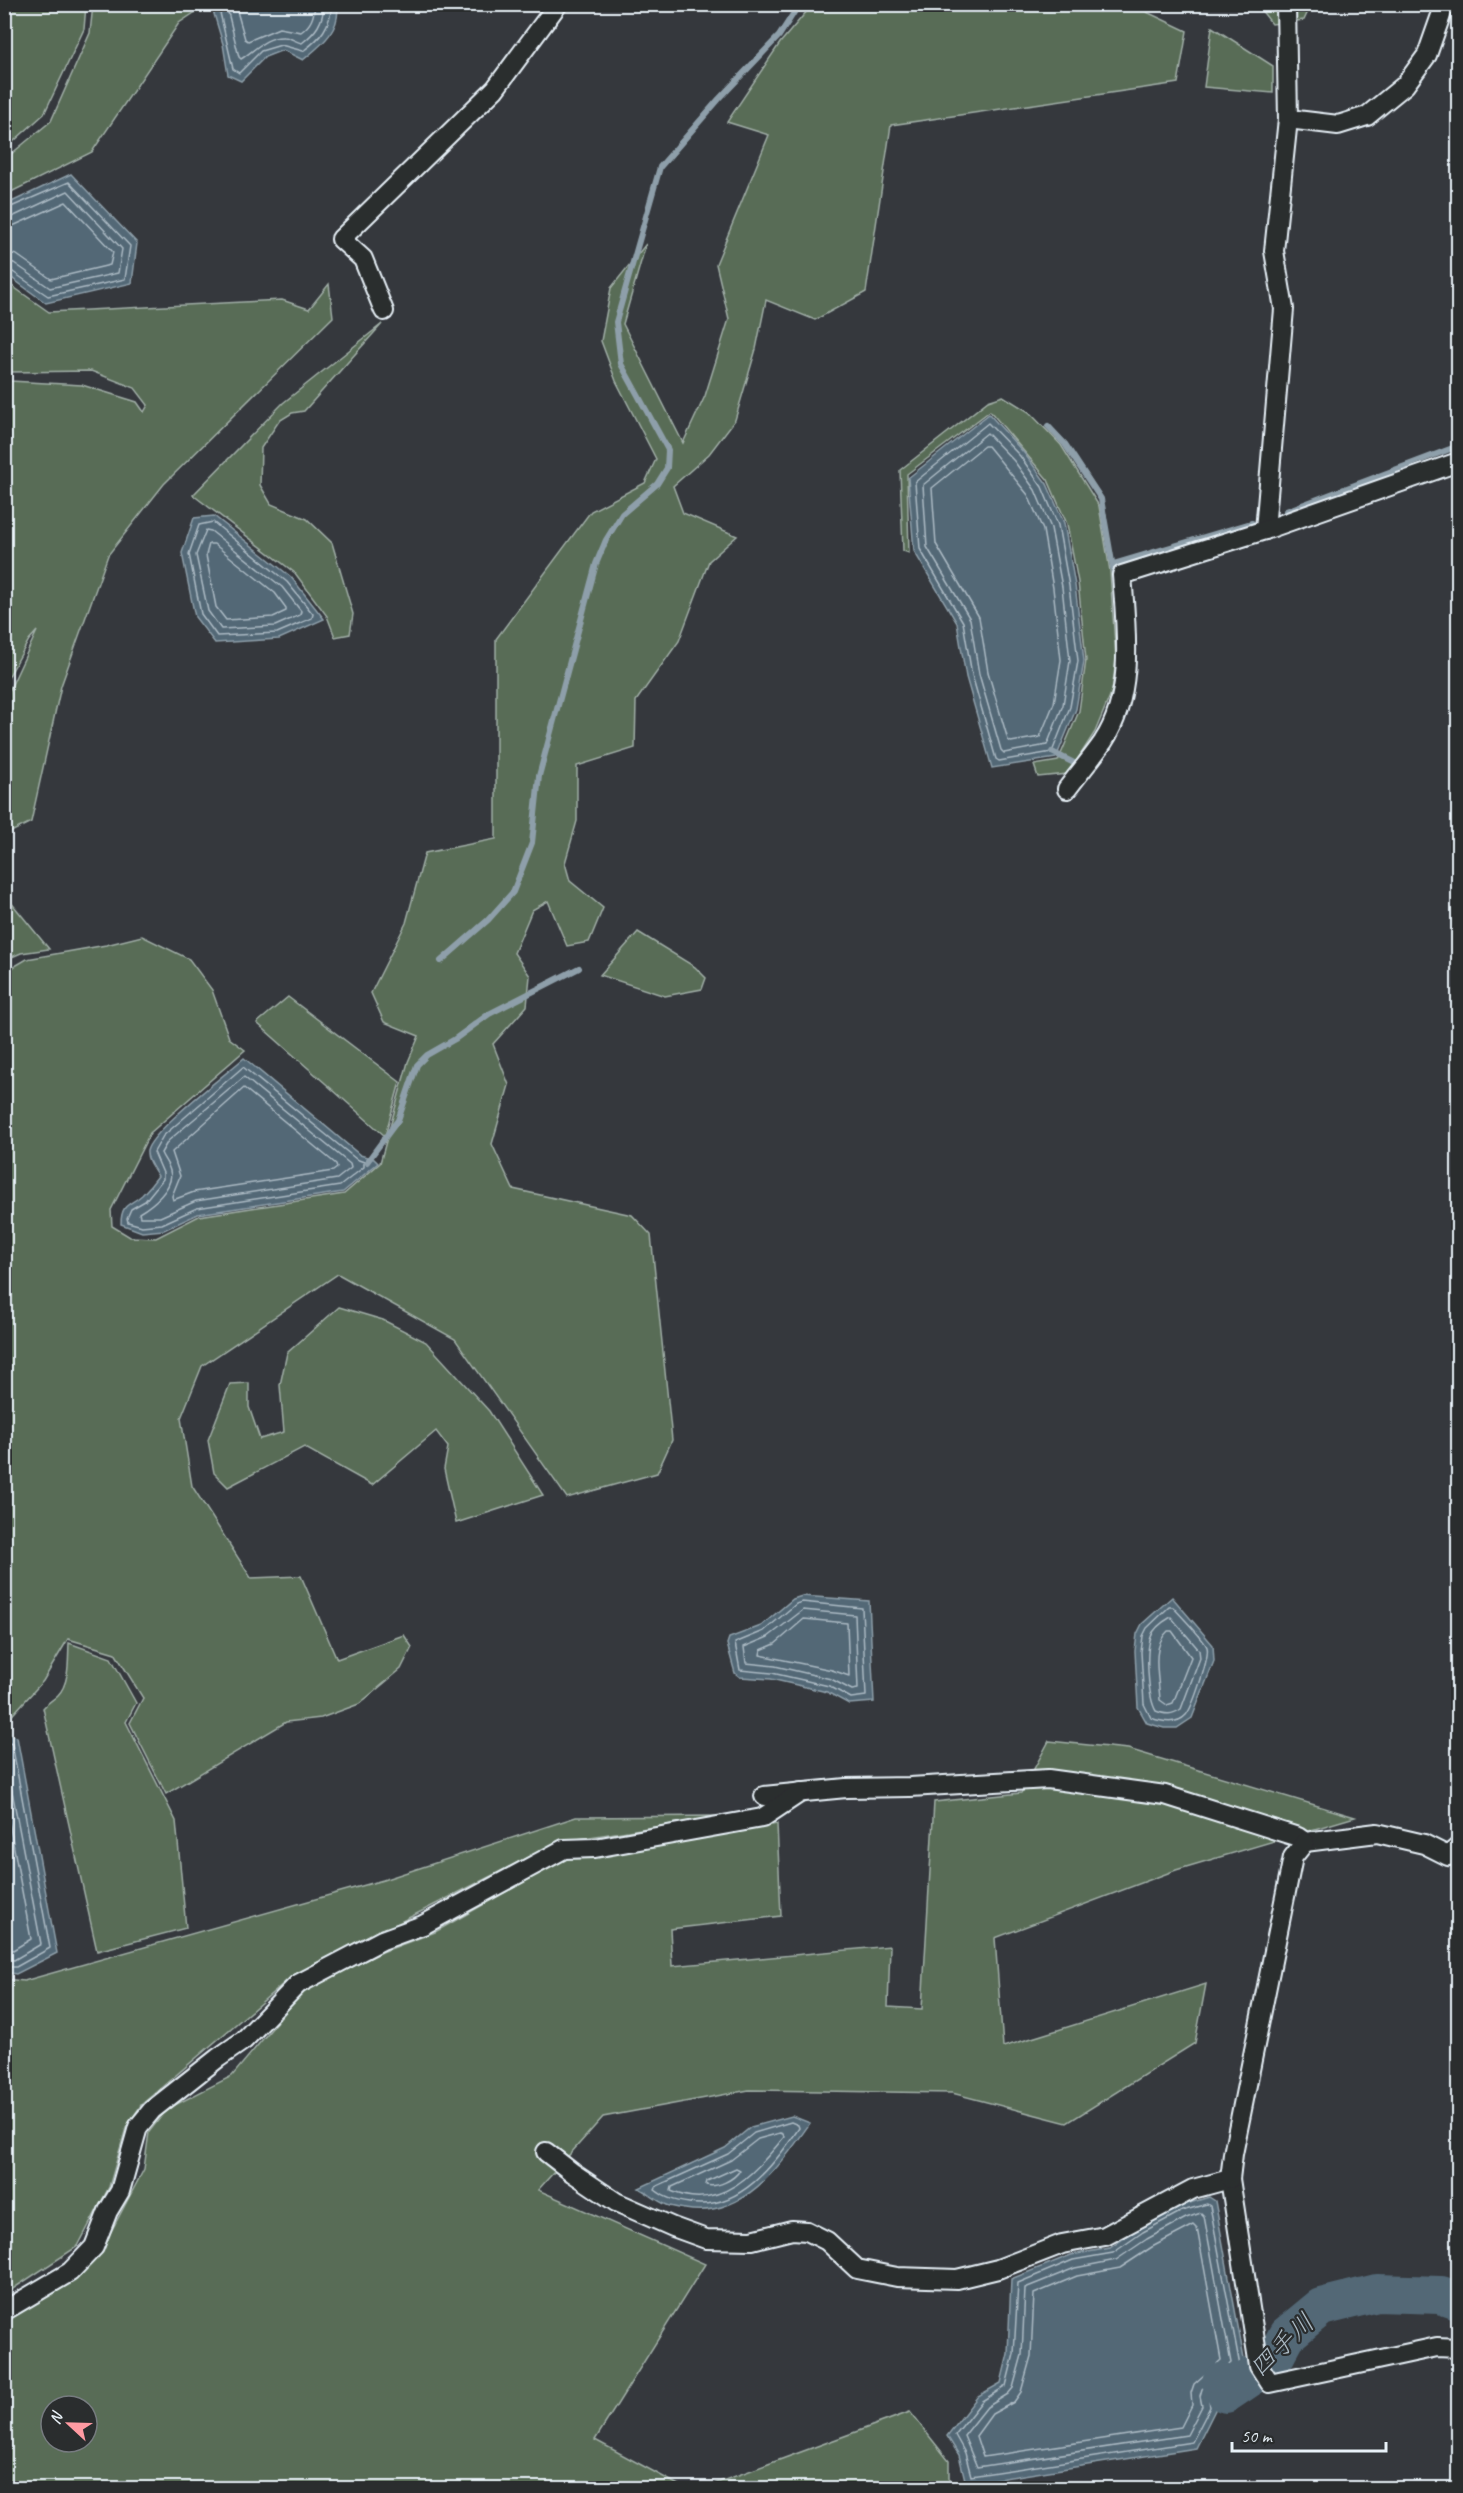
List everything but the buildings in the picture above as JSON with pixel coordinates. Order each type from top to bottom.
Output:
[{"type":"street","points":[[384,311],[363,259],[341,239],[495,89],[558,4]]},
{"type":"street","points":[[1265,530],[1284,309],[1274,251],[1288,118],[1286,4]]},
{"type":"street","points":[[1288,118],[1338,125],[1366,116],[1405,84],[1427,55],[1445,4]]},
{"type":"street","points":[[1066,789],[1105,740],[1126,682],[1122,575],[1265,530],[1458,462]]},
{"type":"street","points":[[764,1796],[846,1788],[910,1787],[1048,1779],[1165,1795],[1298,1837],[1305,1842],[1377,1833],[1425,1844],[1448,1856],[1458,1847]]},
{"type":"street","points":[[4,2311],[70,2272],[94,2247],[108,2211],[120,2191],[138,2127],[152,2110],[244,2040],[298,1984],[382,1940],[423,1925],[564,1849],[595,1848],[762,1818],[801,1792]]},
{"type":"street","points":[[1305,1842],[1293,1857],[1233,2154],[1230,2179],[1262,2370],[1270,2383],[1437,2348],[1458,2348]]},
{"type":"street","points":[[546,2152],[616,2202],[706,2239],[752,2240],[792,2230],[807,2231],[827,2241],[857,2269],[897,2277],[957,2279],[998,2269],[1062,2244],[1105,2236],[1193,2188],[1230,2179]]},
{"type":"green space","points":[[5,4],[86,5],[84,29],[44,114],[5,149]]},
{"type":"green space","points":[[813,4],[1132,5],[1187,31],[1178,83],[891,125],[866,292],[815,320],[766,300],[756,349],[735,420],[709,454],[673,486],[683,513],[737,536],[709,561],[679,641],[636,701],[635,748],[577,766],[577,821],[565,863],[570,881],[603,908],[589,942],[567,946],[548,901],[532,910],[514,953],[530,976],[527,1006],[493,1044],[509,1085],[492,1144],[513,1189],[632,1215],[651,1235],[672,1440],[657,1473],[567,1498],[455,1339],[338,1274],[202,1366],[181,1418],[192,1486],[251,1578],[301,1576],[337,1659],[404,1635],[412,1647],[401,1669],[359,1704],[321,1718],[286,1722],[166,1794],[130,1723],[143,1698],[115,1653],[68,1639],[43,1681],[5,1723],[5,972],[27,959],[142,936],[189,959],[212,990],[229,1038],[245,1050],[150,1133],[111,1210],[112,1226],[130,1237],[156,1238],[199,1216],[344,1194],[380,1163],[408,1062],[419,1036],[384,1022],[371,993],[406,923],[425,853],[496,839],[496,639],[591,511],[645,483],[656,459],[616,381],[601,341],[611,288],[646,244],[623,324],[683,443],[705,396],[729,319],[716,264],[769,135],[727,122],[780,43]]},
{"type":"green space","points":[[93,5],[206,5],[179,23],[92,152],[5,195],[5,159],[51,121],[90,33]]},
{"type":"green space","points":[[1257,5],[1311,5],[1304,20],[1272,24]]},
{"type":"green space","points":[[1212,27],[1273,66],[1273,93],[1204,87]]},
{"type":"green space","points":[[5,281],[49,312],[282,300],[309,309],[329,284],[333,317],[164,484],[108,555],[61,686],[31,822],[5,835],[4,725],[9,691],[37,631],[29,640],[5,683],[5,377],[10,381],[82,385],[137,402],[144,412],[148,405],[135,388],[91,371],[10,372],[5,367]]},
{"type":"green space","points":[[382,324],[304,411],[292,413],[279,421],[261,448],[260,485],[271,504],[307,519],[332,543],[353,614],[350,634],[335,637],[327,616],[295,573],[193,495],[283,403]]},
{"type":"green space","points":[[1003,396],[1029,412],[1061,445],[1099,506],[1110,571],[1116,660],[1112,691],[1095,732],[1068,774],[1038,777],[1034,765],[1058,761],[1079,711],[1086,660],[1078,582],[1067,524],[1048,480],[990,411],[907,474],[909,553],[903,551],[900,470],[988,401]]},
{"type":"green space","points":[[4,895],[49,949],[21,953],[5,960]]},
{"type":"green space","points":[[638,932],[695,967],[706,978],[702,989],[665,996],[600,975]]},
{"type":"green space","points":[[288,997],[400,1082],[385,1136],[257,1023]]},
{"type":"green space","points":[[339,1307],[383,1320],[426,1342],[489,1411],[543,1495],[456,1523],[444,1469],[448,1447],[436,1431],[372,1485],[304,1447],[228,1487],[214,1473],[208,1440],[230,1384],[249,1383],[249,1407],[260,1439],[284,1432],[280,1385],[287,1353]]},
{"type":"green space","points":[[69,1643],[111,1658],[136,1703],[126,1722],[176,1821],[186,1928],[97,1951],[43,1708],[58,1695],[65,1684]]},
{"type":"green space","points":[[1049,1741],[1128,1749],[1355,1817],[1176,1870],[995,1938],[1003,2047],[1206,1984],[1195,2043],[1067,2123],[952,2093],[749,2090],[603,2117],[538,2190],[705,2264],[595,2440],[684,2488],[5,2488],[5,2322],[76,2278],[98,2256],[144,2169],[149,2132],[167,2109],[232,2076],[303,1991],[382,1952],[435,1932],[568,1857],[633,1851],[777,1824],[781,1916],[670,1929],[672,1966],[890,1946],[888,2007],[922,2009],[934,1802],[1021,1793]]},
{"type":"green space","points":[[724,1816],[558,1842],[290,1978],[141,2105],[126,2128],[109,2187],[78,2246],[5,2294],[5,1979],[24,1981],[383,1880],[576,1817]]},
{"type":"green space","points":[[910,2412],[949,2461],[949,2488],[703,2488]]},
{"type":"water","points":[[337,4],[338,13],[328,36],[303,60],[283,50],[265,57],[241,81],[228,75],[223,44],[212,7],[215,5]]},
{"type":"water","points":[[71,174],[137,243],[132,283],[46,303],[5,273],[5,205]]},
{"type":"water","points":[[989,414],[1024,453],[1047,484],[1064,523],[1075,585],[1084,661],[1076,709],[1056,758],[992,768],[966,677],[957,623],[914,551],[908,478]]},
{"type":"water","points":[[214,516],[291,577],[324,619],[279,639],[215,643],[195,617],[182,553],[194,518]]},
{"type":"water","points":[[244,1058],[360,1155],[374,1159],[378,1163],[343,1192],[198,1214],[164,1230],[142,1232],[121,1224],[124,1208],[142,1195],[158,1176],[147,1154],[152,1142],[175,1117]]},
{"type":"water","points":[[802,1596],[869,1601],[874,1702],[849,1704],[827,1692],[771,1679],[740,1677],[735,1673],[727,1644],[729,1638],[761,1626],[793,1599]]},
{"type":"water","points":[[1172,1597],[1213,1645],[1214,1661],[1192,1718],[1177,1728],[1164,1728],[1147,1723],[1138,1707],[1135,1651],[1137,1634],[1142,1624]]},
{"type":"water","points":[[5,1734],[17,1737],[57,1953],[16,1974],[5,1972]]},
{"type":"water","points":[[792,2116],[810,2123],[773,2172],[743,2198],[725,2206],[706,2210],[685,2209],[669,2206],[639,2188],[725,2148],[751,2127]]},
{"type":"water","points":[[1209,2197],[1215,2201],[1246,2370],[1213,2396],[1217,2406],[1196,2448],[966,2484],[959,2455],[947,2436],[978,2396],[1001,2383],[1008,2354],[1011,2279],[1071,2255],[1110,2248],[1140,2227],[1180,2206]]},
{"type":"waterway","points":[[441,961],[488,920],[513,892],[532,843],[539,776],[596,564],[606,540],[622,514],[657,484],[667,468],[668,450],[621,364],[616,322],[660,167],[719,99],[779,36],[795,11],[792,4]]},
{"type":"waterway","points":[[1048,426],[1065,444],[1101,499],[1115,579]]},
{"type":"waterway","points":[[1286,511],[1458,446]]},
{"type":"waterway","points":[[1114,564],[1252,523]]},
{"type":"waterway","points":[[1052,752],[1078,765],[1080,763]]},
{"type":"waterway","points":[[367,1162],[398,1120],[417,1065],[427,1055],[455,1039],[489,1014],[579,968]]},
{"type":"waterway","name":"四手川","points":[[1221,2382],[1226,2394],[1272,2363],[1287,2335],[1321,2307],[1377,2293],[1441,2295],[1458,2301]]}]
